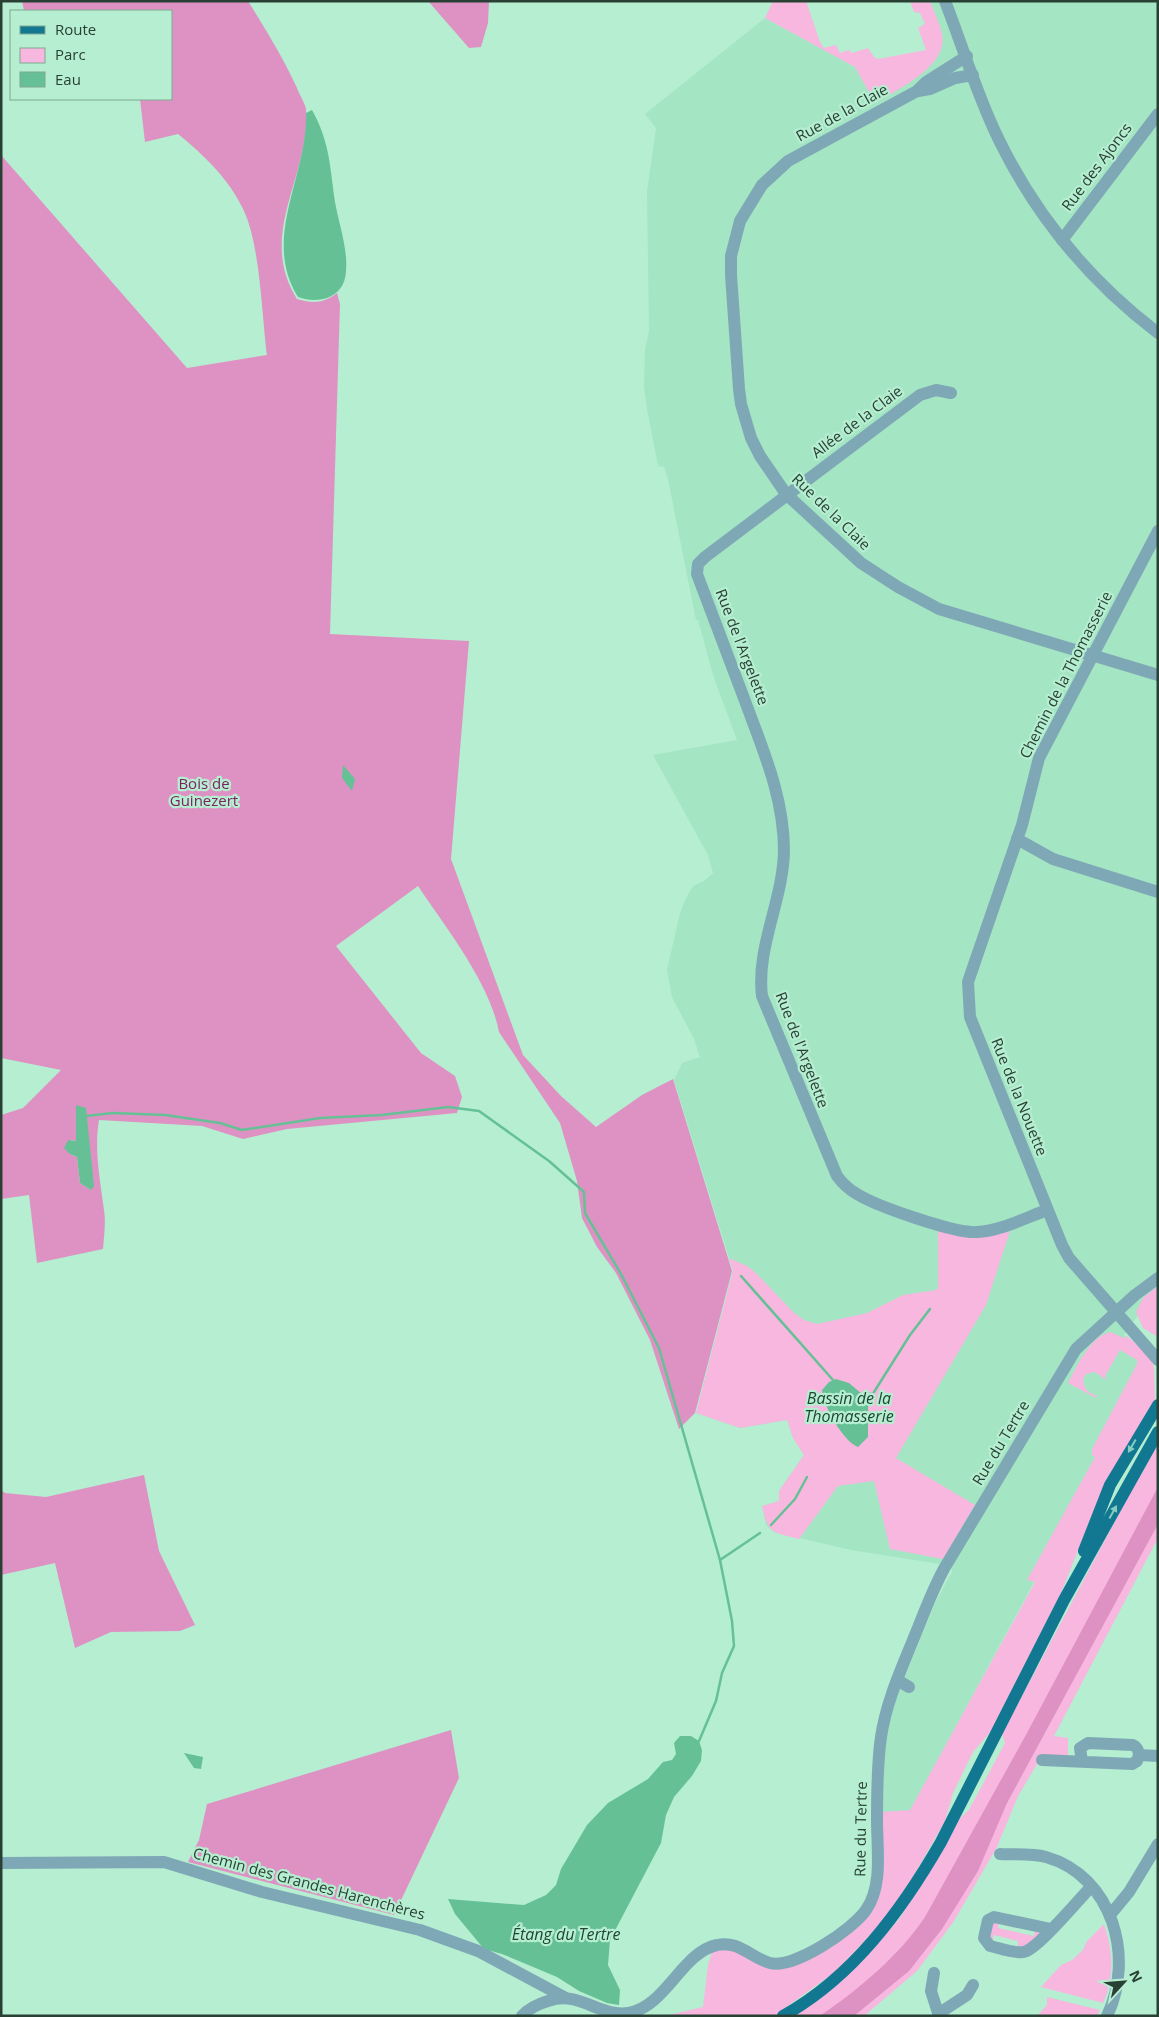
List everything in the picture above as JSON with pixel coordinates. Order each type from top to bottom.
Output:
[{"type":"main road","points":[[1064,1600],[1110,1485],[1158,1405]]},
{"type":"main road","points":[[783,2016],[821,1990],[851,1964],[875,1940],[905,1901],[941,1842],[1064,1600],[1158,1432]]},
{"type":"street","points":[[945,1],[1007,156],[1038,206],[1062,240],[1108,291],[1158,333]]},
{"type":"street","name":"Rue de la Claie","points":[[967,56],[926,82],[917,91],[788,161],[762,185],[740,221],[732,256],[731,275],[741,404],[760,456],[786,494],[861,563],[898,588],[939,609],[1158,675]]},
{"type":"street","name":"Rue de la Claie","points":[[917,91],[930,89],[955,78],[973,75]]},
{"type":"street","name":"Rue des Ajoncs","points":[[1062,240],[1158,114]]},
{"type":"street","name":"Allée de la Claie","points":[[786,494],[920,395],[936,390],[951,393]]},
{"type":"street","name":"Rue de l'Argelette","points":[[786,494],[705,557],[698,564],[697,574],[770,767],[781,810],[784,851],[782,876],[778,904],[762,960],[760,978],[762,996],[830,1164],[847,1188],[872,1202],[943,1226],[967,1232],[991,1230],[1047,1210]]},
{"type":"street","name":"Chemin de la Thomasserie","points":[[1017,840],[1039,758],[1158,531]]},
{"type":"street","points":[[1017,840],[1053,859],[1158,892]]},
{"type":"street","name":"Rue de la Nouette","points":[[1017,840],[968,982],[970,1017],[1047,1210],[1070,1258],[1158,1360]]},
{"type":"street","name":"Rue du Tertre","points":[[564,1996],[614,2013],[634,2012],[650,2003],[700,1954],[711,1947],[723,1944],[735,1945],[765,1961],[787,1963],[840,1934],[862,1916],[871,1902],[875,1889],[881,1738],[885,1713],[945,1567],[1076,1349],[1158,1278]]},
{"type":"street","name":"Rue de la Nouette","points":[[1142,1340],[1158,1346]]},
{"type":"street","points":[[897,1680],[909,1687]]},
{"type":"street","points":[[1042,1760],[1132,1764],[1137,1761],[1139,1755],[1137,1748],[1133,1745],[1088,1743],[1080,1748],[1082,1761]]},
{"type":"street","points":[[1139,1755],[1158,1756]]},
{"type":"street","points":[[1110,1915],[1124,1900],[1158,1844]]},
{"type":"street","points":[[1000,1854],[1026,1854],[1053,1860],[1069,1868],[1091,1887],[1110,1915],[1120,1957],[1119,1983],[1107,2016]]},
{"type":"street","name":"Chemin des Grandes Harenchères","points":[[1,1863],[164,1862],[262,1892],[420,1930],[478,1951],[564,1996]]},
{"type":"street","points":[[1051,1929],[994,1916],[988,1920],[984,1938],[990,1946],[1024,1952],[1051,1929],[1091,1887]]},
{"type":"street","points":[[934,1973],[931,1991],[938,2015],[967,1996],[973,1985]]},
{"type":"street","points":[[522,2016],[542,2002],[564,1996]]},
{"type":"shaded area","points":[[930,1],[1158,1],[1158,1287],[1124,1335],[1143,1360],[1093,1473],[910,1811],[881,1812],[882,1765],[891,1711],[935,1603],[953,1570],[940,1564],[851,1550],[774,1532],[766,1525],[762,1506],[779,1501],[779,1491],[804,1455],[793,1438],[787,1420],[740,1428],[696,1413],[733,1271],[674,1080],[682,1063],[700,1057],[694,1039],[672,997],[667,970],[680,913],[685,900],[693,886],[704,881],[713,873],[708,855],[653,755],[737,740],[714,678],[698,620],[696,620],[668,479],[664,467],[658,466],[647,409],[644,387],[645,350],[649,331],[647,192],[656,128],[645,114],[765,18],[855,67],[876,103],[943,36]]},
{"type":"green space","name":"Bois de Guinezert","points":[[22,1],[248,1],[292,77],[306,109],[305,134],[301,158],[283,228],[282,251],[286,275],[297,299],[318,302],[328,299],[337,293],[340,304],[330,634],[469,641],[451,859],[523,1055],[561,1096],[596,1127],[642,1095],[673,1079],[732,1271],[695,1413],[679,1429],[650,1340],[616,1273],[597,1247],[582,1218],[577,1181],[560,1123],[499,1032],[494,1013],[477,975],[418,886],[336,946],[421,1053],[455,1076],[462,1097],[457,1113],[287,1129],[243,1139],[202,1126],[99,1120],[97,1153],[105,1219],[103,1249],[37,1263],[29,1195],[1,1199],[1,1115],[23,1108],[61,1070],[1,1058],[1,155],[187,368],[267,355],[260,281],[254,242],[244,211],[238,200],[216,169],[178,134],[145,142],[140,100],[172,100],[172,10],[24,10]],"holes":[[[86,1108],[91,1190],[80,1183],[77,1157],[70,1154],[71,1140],[76,1141]]]},
{"type":"green space","points":[[428,1],[489,1],[488,23],[481,47],[469,48]]},
{"type":"green space","points":[[773,1],[806,1],[820,42],[824,48],[836,45],[840,53],[849,50],[852,53],[868,48],[874,57],[878,59],[926,50],[918,28],[925,24],[920,13],[914,12],[910,1],[930,1],[941,30],[942,46],[938,56],[919,76],[875,103],[855,67],[765,18]]},
{"type":"green space","points":[[938,1230],[974,1237],[1010,1231],[986,1305],[896,1458],[975,1505],[943,1559],[890,1549],[874,1481],[838,1486],[799,1539],[777,1533],[769,1527],[762,1506],[779,1501],[779,1491],[804,1455],[793,1438],[787,1420],[740,1428],[696,1413],[733,1271],[729,1258],[747,1266],[756,1273],[793,1312],[804,1320],[817,1324],[867,1313],[903,1295],[936,1290],[938,1288]]},
{"type":"green space","points":[[1158,1286],[1158,1337],[1143,1328],[1136,1312],[1143,1298]]},
{"type":"green space","points":[[1111,1332],[1124,1338],[1127,1336],[1151,1357],[1154,1368],[1155,1400],[1095,1508],[1061,1593],[992,1730],[973,1752],[953,1793],[945,1821],[894,1910],[835,1972],[774,2016],[665,2016],[703,2007],[708,1965],[712,1952],[722,1947],[776,1966],[869,1912],[881,1812],[910,1810],[1035,1582],[1027,1580],[1095,1457],[1092,1455],[1092,1449],[1137,1364],[1137,1360],[1120,1350],[1105,1376],[1106,1380],[1095,1372],[1086,1374],[1083,1381],[1085,1388],[1097,1396],[1096,1398],[1068,1383],[1080,1360],[1091,1345],[1103,1335]]},
{"type":"green space","points":[[1158,1440],[1158,1538],[1054,1736],[1068,1738],[1068,1757],[1042,1756],[1018,1796],[997,1847],[954,1921],[917,1971],[864,2016],[794,2016],[872,1950],[899,1919],[926,1878],[958,1820],[969,1810],[1005,1743],[1002,1734]]},
{"type":"green space","points":[[144,1475],[159,1551],[195,1625],[180,1631],[111,1632],[75,1648],[55,1563],[1,1575],[1,1490],[5,1493],[46,1497]]},
{"type":"green space","points":[[1158,1487],[1158,1524],[1007,1803],[978,1871],[942,1929],[909,1971],[854,2016],[820,2016],[849,1995],[891,1958],[925,1917],[1027,1733]]},
{"type":"green space","points":[[451,1730],[459,1778],[394,1915],[188,1862],[199,1840],[207,1804]]},
{"type":"green space","points":[[999,1921],[998,1928],[1034,1936],[1035,1929],[1040,1934],[1028,1946],[1018,1947],[1018,1941],[994,1935],[992,1942],[989,1935],[991,1923]]},
{"type":"green space","points":[[1104,1924],[1111,1954],[1111,1974],[1103,2003],[1041,1987],[1061,1965],[1072,1960],[1083,1950],[1087,1941]]},
{"type":"green space","points":[[1047,1997],[1100,2010],[1097,2016],[1037,2016],[1047,2005]]},
{"type":"water","points":[[312,110],[326,144],[346,263],[345,280],[336,293],[330,297],[315,300],[298,297],[288,275],[284,252],[285,229],[289,207],[305,137],[306,113]]},
{"type":"water","points":[[343,765],[355,779],[352,791],[342,778]]},
{"type":"water","points":[[76,1105],[86,1108],[94,1186],[91,1190],[80,1183],[77,1157],[70,1154],[64,1148],[68,1140],[76,1141]]},
{"type":"water","name":"Bassin de la Thomasserie","points":[[836,1379],[849,1383],[862,1394],[874,1392],[868,1407],[868,1437],[858,1447],[840,1431],[823,1397],[822,1390],[829,1382]]},
{"type":"water","name":"Étang du Tertre","points":[[680,1736],[691,1736],[699,1741],[702,1750],[701,1761],[692,1776],[674,1797],[666,1815],[661,1843],[610,1940],[608,1965],[620,1990],[619,2005],[607,2003],[579,1991],[557,1977],[502,1954],[484,1949],[455,1914],[448,1899],[524,1905],[546,1895],[556,1885],[561,1869],[587,1825],[608,1803],[648,1779],[663,1762],[672,1760],[676,1754],[674,1743]]},
{"type":"water","points":[[184,1753],[203,1757],[201,1769],[194,1768]]},
{"type":"waterway","points":[[86,1116],[113,1113],[165,1115],[220,1123],[242,1130],[320,1118],[382,1115],[448,1107],[479,1111],[549,1161],[584,1192],[585,1213],[621,1274],[659,1348],[720,1560]]},
{"type":"waterway","points":[[741,1276],[833,1380]]},
{"type":"waterway","points":[[874,1392],[910,1335],[930,1309]]},
{"type":"waterway","points":[[771,1525],[795,1499],[807,1477]]},
{"type":"waterway","points":[[699,1741],[716,1701],[722,1673],[734,1646],[732,1621],[720,1560],[760,1533]]}]
